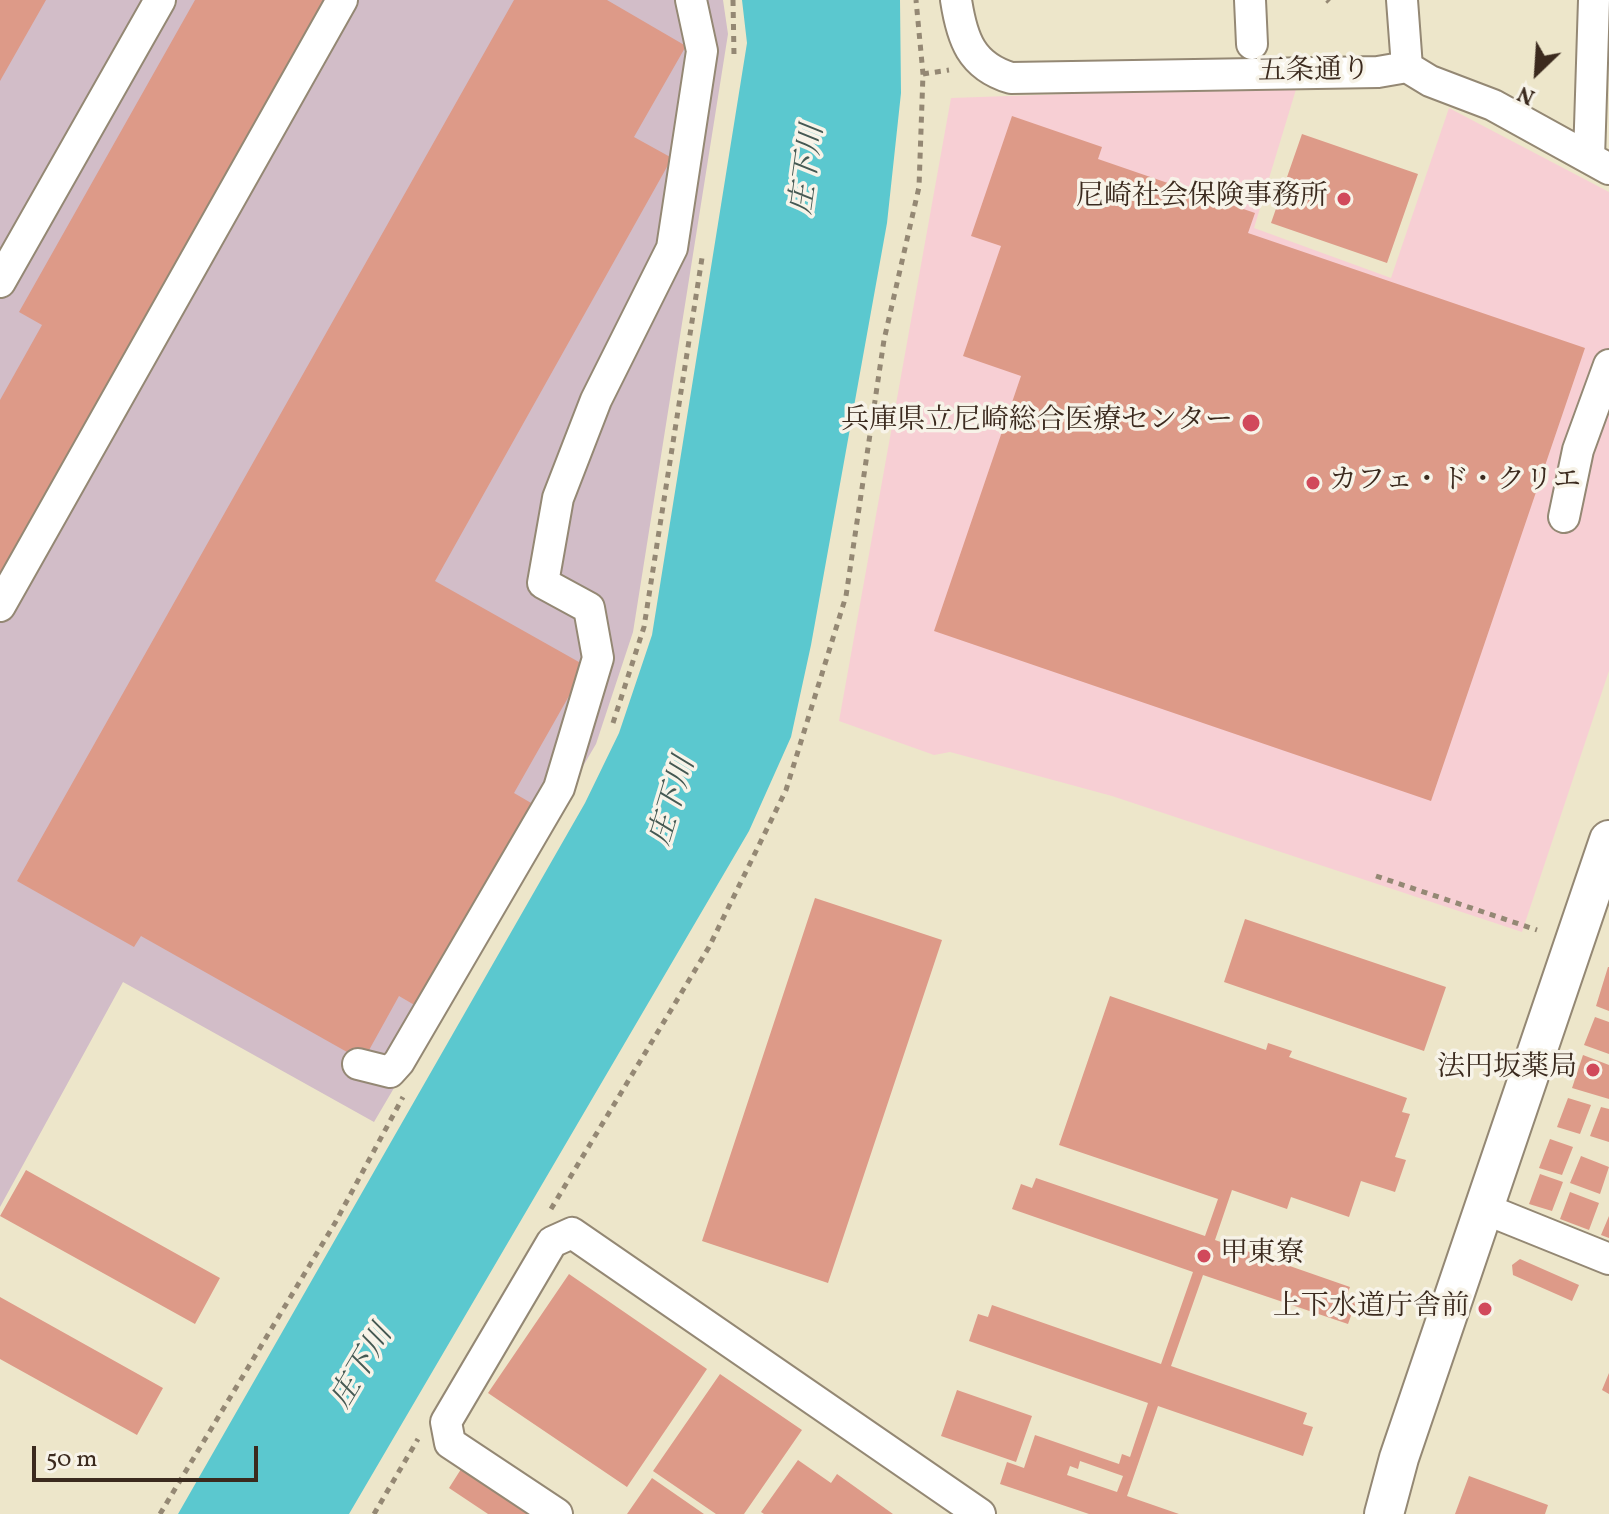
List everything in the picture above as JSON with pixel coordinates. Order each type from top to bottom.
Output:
[{"type":"main road","points":[[1384,1514],[1399,1458],[1485,1209],[1598,908],[1609,840]]},
{"type":"street","points":[[4,263],[160,0]]},
{"type":"street","points":[[0,606],[342,0]]},
{"type":"street","points":[[358,1064],[390,1072],[399,1062],[559,788],[573,735],[593,684],[598,658],[589,608],[543,583],[558,498],[568,470],[596,400],[672,248],[702,51],[691,0]]},
{"type":"street","name":"五条通り","points":[[956,0],[961,32],[974,59],[994,73],[1027,78],[1378,72],[1407,67],[1430,81],[1493,105],[1599,164]]},
{"type":"street","points":[[1250,0],[1252,44]]},
{"type":"street","points":[[1402,0],[1407,67]]},
{"type":"street","points":[[1594,0],[1599,164]]},
{"type":"street","points":[[1564,517],[1578,450],[1609,365]]},
{"type":"street","points":[[1485,1209],[1609,1259]]},
{"type":"street","points":[[557,1514],[450,1443],[446,1422],[552,1242],[572,1233],[980,1514]]},
{"type":"path","points":[[733,0],[733,63]]},
{"type":"path","points":[[543,1222],[709,947],[786,790],[846,596],[884,340],[919,187],[923,74],[916,0]]},
{"type":"path","points":[[609,732],[644,627],[703,251]]},
{"type":"path","points":[[1376,876],[1537,930]]},
{"type":"path","points":[[160,1514],[335,1223],[407,1091]]},
{"type":"path","points":[[374,1514],[424,1429]]},
{"type":"shaded area","points":[[0,0],[723,0],[728,34],[633,632],[596,744],[374,1122],[123,982],[0,1207]]},
{"type":"shaded area","name":"兵庫県立尼崎総合医療センター","points":[[1297,86],[1254,228],[1391,278],[1449,108],[1609,192],[1609,671],[1522,932],[1112,796],[950,752],[934,755],[839,721],[951,98]]},
{"type":"water","name":"庄下川","points":[[742,0],[900,0],[901,93],[887,223],[811,645],[791,737],[749,831],[349,1514],[178,1514],[585,803],[619,733],[652,635],[747,43]]},
{"type":"building","points":[[0,0],[46,0],[0,81]]},
{"type":"building","points":[[195,0],[332,0],[0,589],[0,400],[42,325],[19,312]]},
{"type":"building","points":[[514,0],[607,0],[686,46],[634,137],[672,158],[435,581],[586,666],[514,793],[538,807],[423,1010],[399,996],[363,1061],[141,936],[134,947],[17,881]]},
{"type":"building","points":[[1012,116],[1102,147],[1098,159],[1255,213],[1248,233],[1585,348],[1431,801],[934,631],[1021,376],[963,356],[1001,246],[971,236]]},
{"type":"building","name":"尼崎社会保険事務所","points":[[1302,134],[1418,174],[1387,263],[1271,223]]},
{"type":"building","points":[[815,898],[942,940],[828,1283],[702,1241]]},
{"type":"building","points":[[1245,919],[1446,987],[1424,1051],[1224,982]]},
{"type":"building","points":[[1609,967],[1609,1011],[1596,1006]]},
{"type":"building","name":"甲東寮","points":[[1110,996],[1266,1050],[1268,1043],[1292,1051],[1289,1057],[1407,1098],[1402,1112],[1410,1114],[1395,1157],[1406,1160],[1395,1192],[1361,1181],[1349,1217],[1291,1197],[1287,1209],[1232,1190],[1215,1240],[1350,1287],[1347,1295],[1357,1299],[1348,1324],[1203,1275],[1171,1366],[1307,1413],[1303,1424],[1313,1427],[1303,1456],[1158,1406],[1127,1496],[1179,1514],[1089,1514],[1000,1484],[1007,1462],[1024,1468],[1035,1435],[1119,1464],[1122,1454],[1130,1457],[1148,1403],[969,1341],[978,1314],[988,1317],[992,1305],[1161,1364],[1193,1272],[1012,1209],[1021,1184],[1032,1188],[1036,1178],[1205,1236],[1218,1199],[1059,1145]],"holes":[[[1080,1461],[1123,1476],[1117,1492],[1067,1475],[1070,1466],[1078,1469]]]},
{"type":"building","points":[[1595,1017],[1609,1022],[1609,1054],[1584,1045]]},
{"type":"building","points":[[1583,1055],[1609,1065],[1609,1099],[1572,1088]]},
{"type":"building","points":[[1568,1098],[1591,1105],[1580,1134],[1557,1127]]},
{"type":"building","points":[[1601,1107],[1609,1109],[1609,1142],[1590,1136]]},
{"type":"building","points":[[1550,1139],[1573,1147],[1562,1175],[1539,1168]]},
{"type":"building","points":[[1581,1156],[1609,1167],[1600,1194],[1570,1183]]},
{"type":"building","points":[[26,1170],[220,1278],[195,1324],[0,1216]]},
{"type":"building","points":[[1540,1174],[1563,1182],[1552,1211],[1529,1204]]},
{"type":"building","points":[[1570,1192],[1599,1203],[1589,1230],[1560,1219]]},
{"type":"building","points":[[1609,1216],[1609,1238],[1601,1235]]},
{"type":"building","points":[[1520,1259],[1579,1285],[1572,1301],[1513,1275],[1512,1265]]},
{"type":"building","points":[[569,1274],[707,1369],[627,1487],[488,1393]]},
{"type":"building","points":[[0,1297],[163,1388],[137,1435],[0,1359]]},
{"type":"building","points":[[1609,1373],[1609,1394],[1602,1390]]},
{"type":"building","points":[[720,1374],[802,1430],[744,1514],[716,1514],[653,1471]]},
{"type":"building","points":[[957,1390],[1032,1416],[1016,1462],[941,1436]]},
{"type":"building","points":[[798,1460],[831,1483],[837,1474],[893,1514],[761,1512]]},
{"type":"building","points":[[463,1466],[534,1514],[488,1514],[449,1488]]},
{"type":"building","points":[[1469,1476],[1548,1505],[1545,1514],[1455,1514]]},
{"type":"building","points":[[652,1478],[704,1514],[627,1514]]},
{"type":"place","name":"尼崎社会保険事務所","points":[[1344,199]]},
{"type":"place","name":"兵庫県立尼崎総合医療センター","points":[[1251,423]]},
{"type":"place","name":"カフェ・ド・クリエ","points":[[1313,483]]},
{"type":"place","name":"法円坂薬局","points":[[1593,1070]]},
{"type":"place","name":"甲東寮","points":[[1204,1256]]},
{"type":"place","name":"上下水道庁舎前","points":[[1485,1309]]}]
